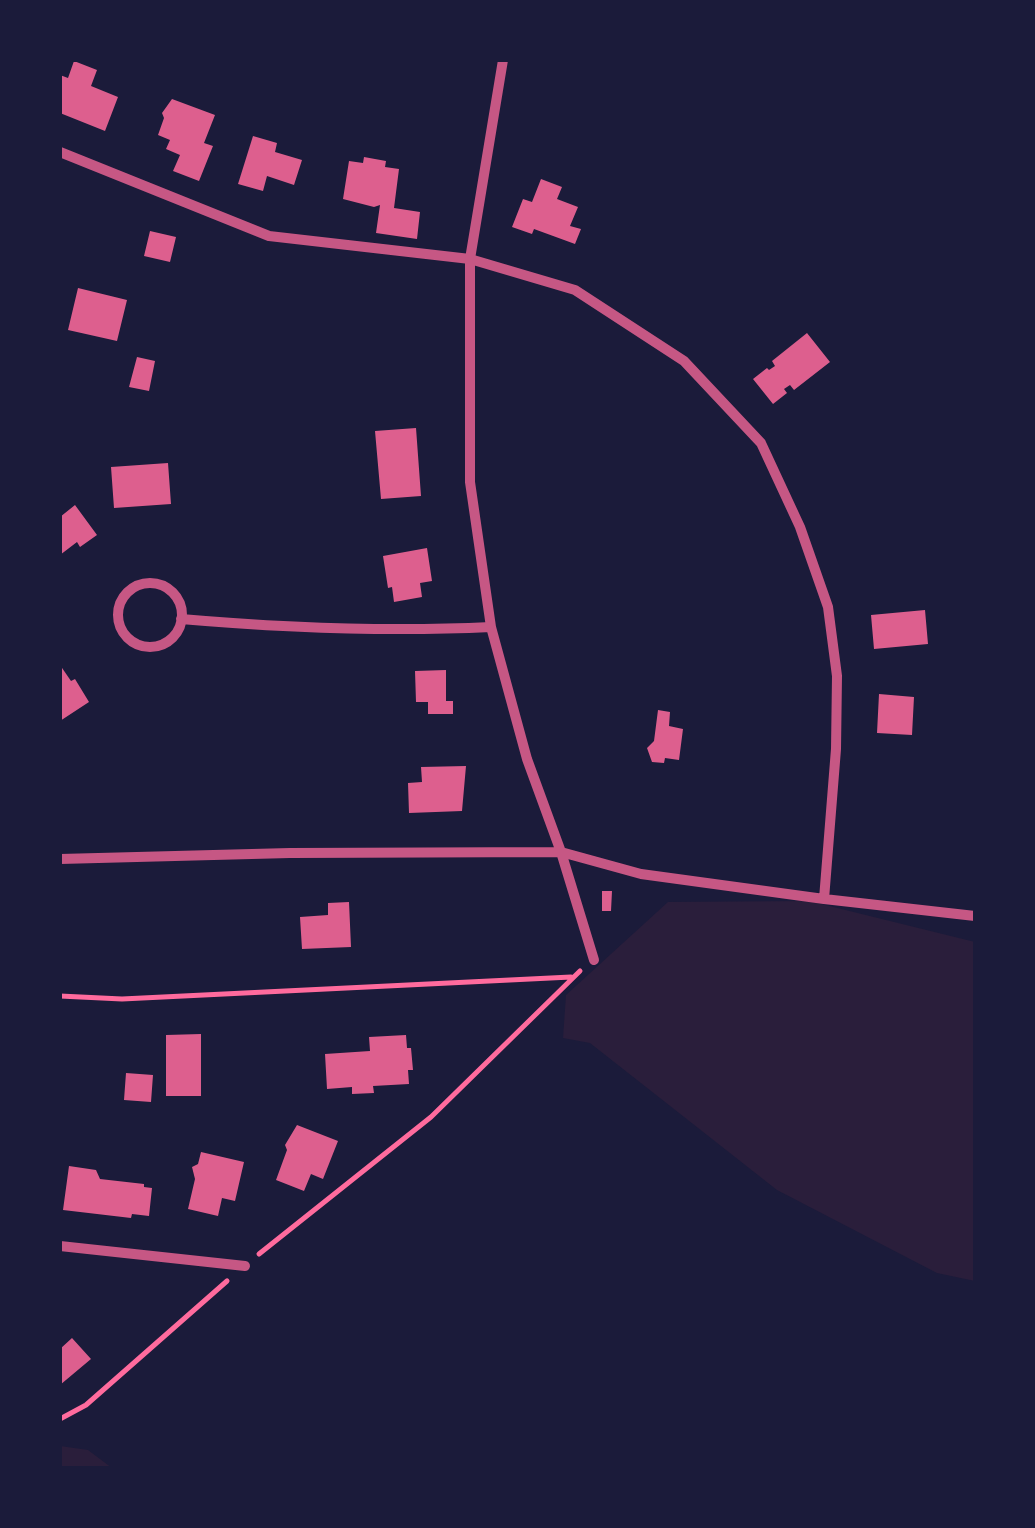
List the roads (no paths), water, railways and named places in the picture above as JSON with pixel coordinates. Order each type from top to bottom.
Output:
[{"type":"street","points":[[503,60],[470,259],[470,482],[491,627],[527,758],[594,960]]},
{"type":"street","points":[[60,152],[269,236],[470,259],[575,290],[684,361],[761,443],[800,527],[828,606],[837,676],[836,749],[824,899]]},
{"type":"street","points":[[156,584],[168,588],[176,598],[181,619],[168,640],[144,646],[123,632],[118,620],[119,606],[131,589],[156,584]]},
{"type":"street","points":[[181,619],[304,629],[402,631],[491,627]]},
{"type":"street","points":[[60,858],[561,852],[642,874],[975,916]]},
{"type":"street","points":[[60,1246],[245,1266]]}]
